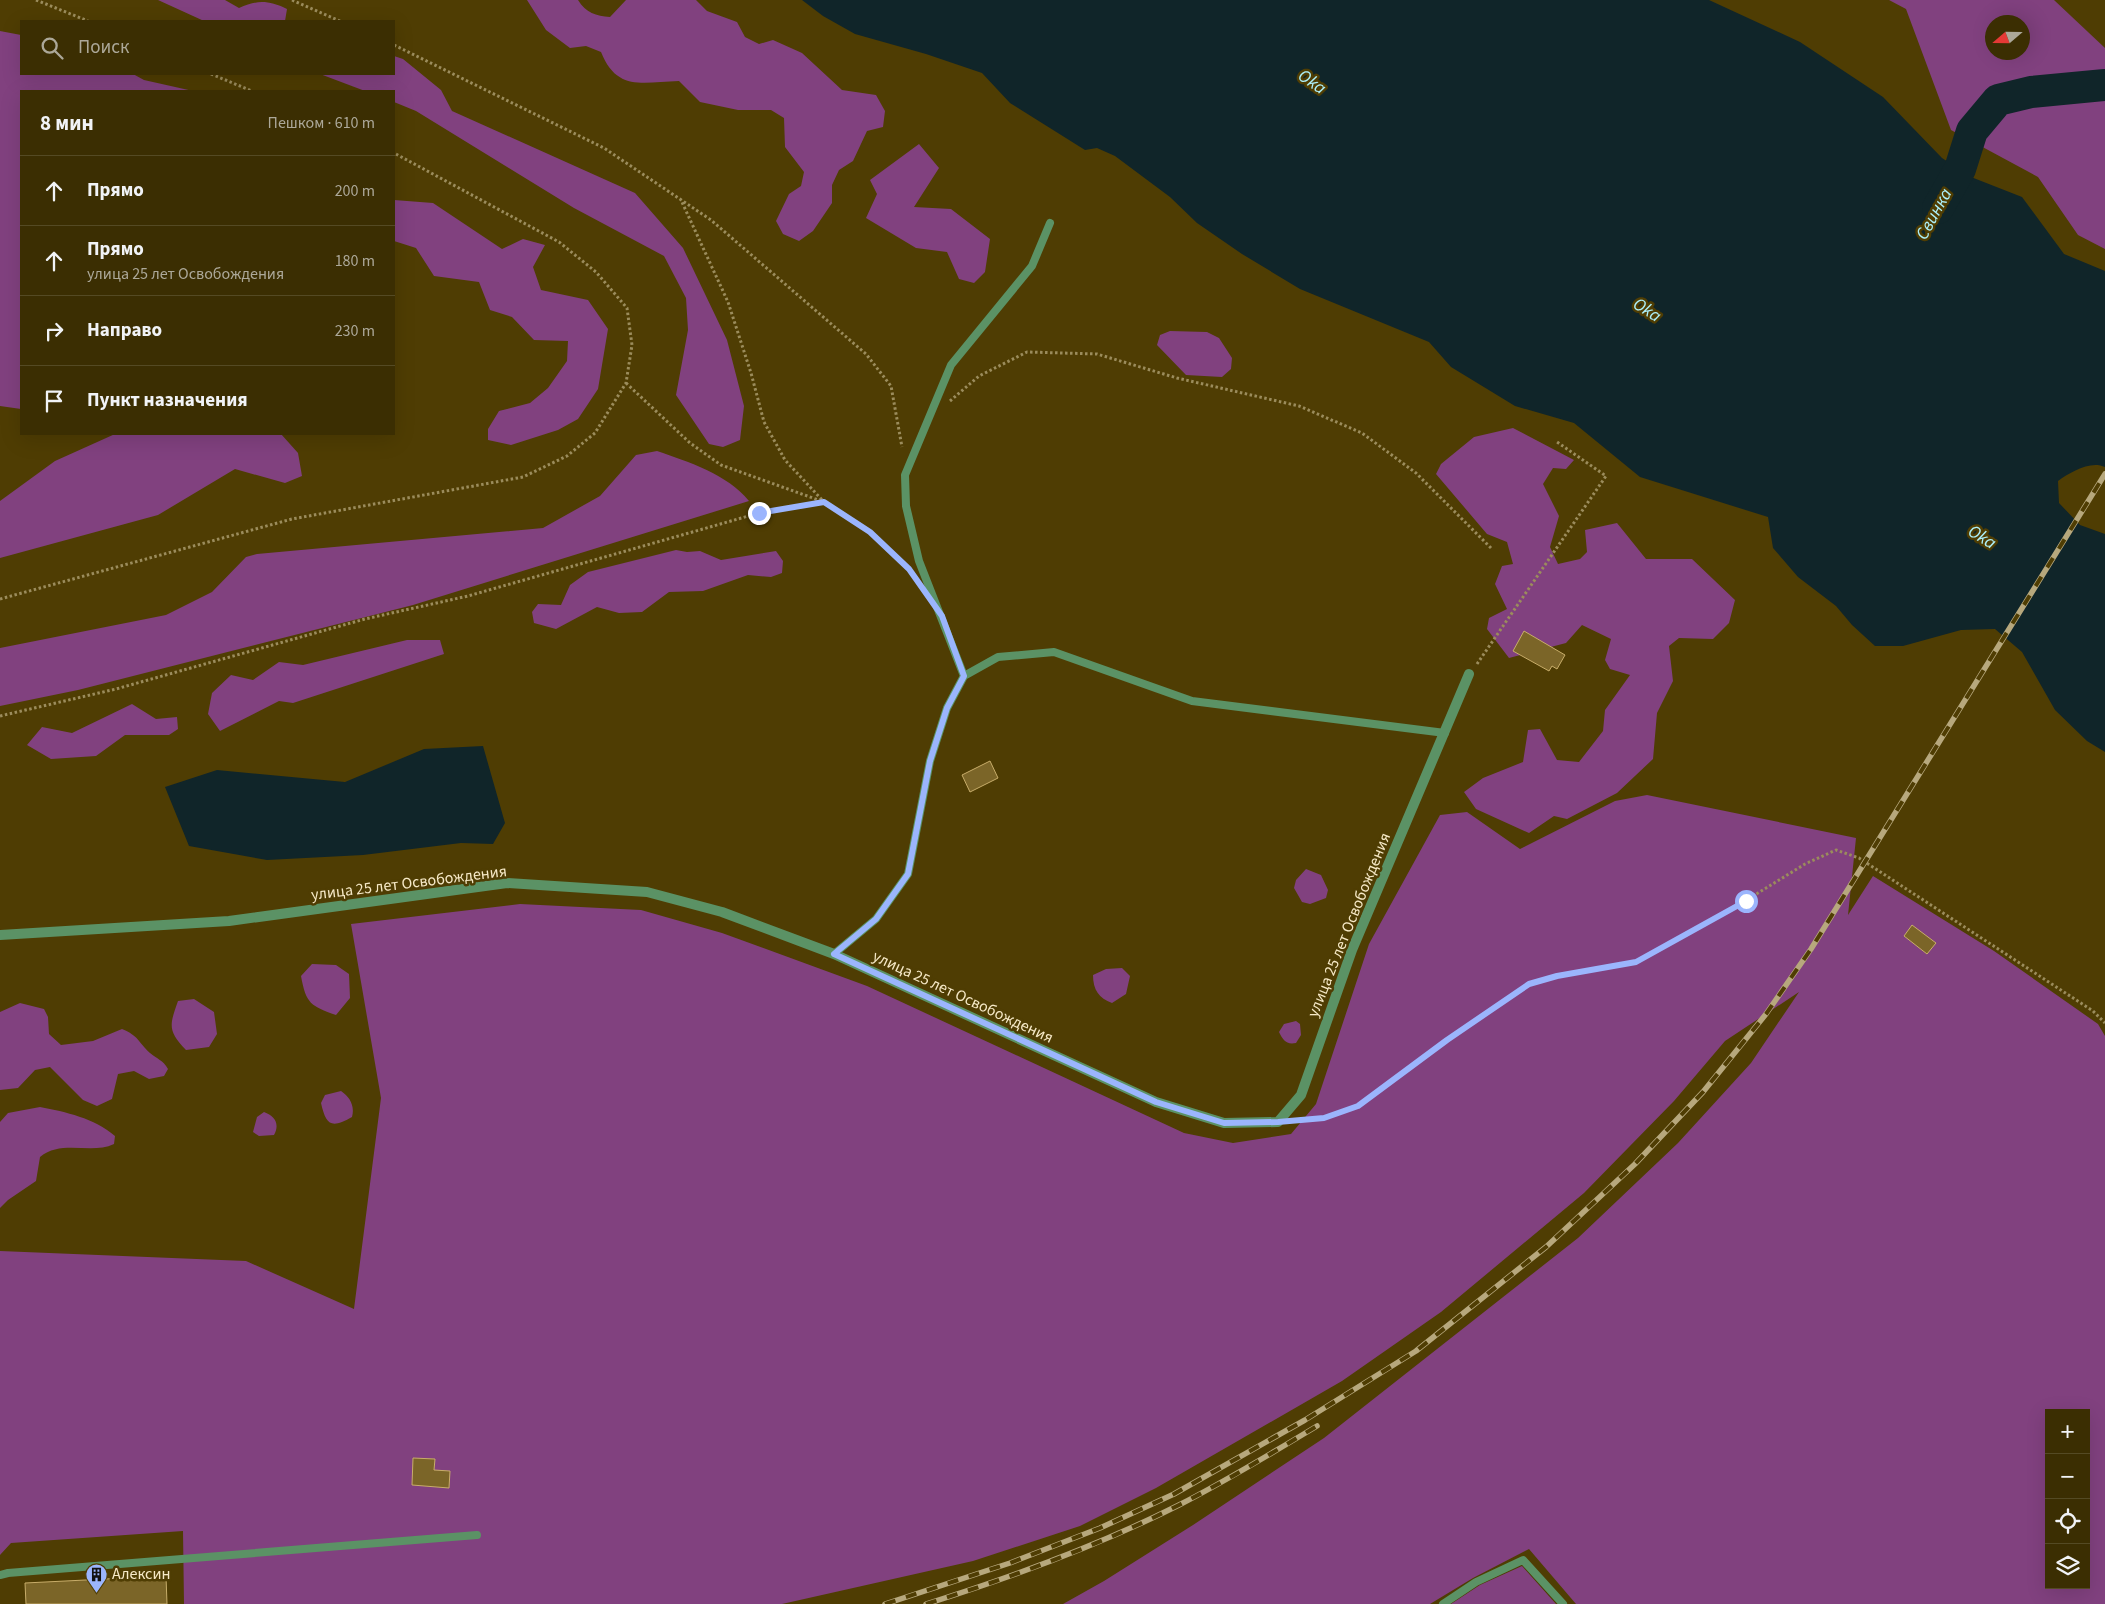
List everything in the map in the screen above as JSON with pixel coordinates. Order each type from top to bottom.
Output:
[{"type":"street","name":"улица 25 лет Освобождения","points":[[0,935],[229,922],[507,883],[647,892],[722,912],[834,954],[1156,1102],[1224,1123],[1278,1122],[1301,1095],[1352,950],[1469,674]]},
{"type":"lane","points":[[964,676],[919,561],[906,506],[905,475],[951,365],[1032,266],[1050,223]]},
{"type":"lane","points":[[834,954],[876,919],[908,874],[930,761],[947,708],[964,676],[998,657],[1054,652],[1192,701],[1445,733]]},
{"type":"lane","points":[[0,1575],[478,1535]]},
{"type":"lane","points":[[1444,1604],[1476,1582],[1523,1560],[1563,1604]]},
{"type":"path","points":[[36,0],[86,20]]},
{"type":"path","points":[[292,0],[338,20]]},
{"type":"path","points":[[395,45],[604,148],[711,220],[866,354],[891,386],[900,427],[905,475]]},
{"type":"path","points":[[213,75],[250,90]]},
{"type":"path","points":[[0,599],[292,519],[524,478],[567,456],[595,433],[626,383],[632,345],[627,308],[596,272],[559,242],[395,154]]},
{"type":"path","points":[[681,200],[728,302],[751,373],[764,422],[785,460],[824,502]]},
{"type":"path","points":[[946,405],[979,376],[1027,352],[1097,354],[1177,378],[1299,406],[1362,433],[1416,473],[1492,549]]},
{"type":"path","points":[[626,383],[690,443],[721,465],[824,502],[870,532],[909,569]]},
{"type":"path","points":[[1469,674],[1606,476],[1557,442]]},
{"type":"path","points":[[0,716],[116,689],[365,619],[468,596],[759,513],[824,502]]},
{"type":"path","points":[[1278,1122],[1324,1118],[1358,1106],[1447,1040],[1529,984],[1557,976],[1636,962],[1746,901],[1805,864],[1836,850],[1858,858],[1967,927],[2093,1011],[2105,1023]]},
{"type":"shaded area","points":[[158,0],[225,0],[239,8],[263,2],[287,9],[285,20],[202,20]]},
{"type":"shaded area","points":[[527,0],[578,0],[584,8],[592,13],[610,17],[626,0],[696,0],[707,11],[737,22],[745,37],[759,44],[773,40],[802,53],[842,90],[876,95],[885,111],[883,127],[867,131],[853,161],[839,170],[832,185],[832,203],[813,231],[799,241],[783,234],[776,221],[789,194],[801,186],[804,172],[785,147],[784,118],[771,110],[738,110],[700,102],[679,81],[643,83],[623,79],[615,74],[607,65],[601,52],[586,46],[570,48],[546,30]]},
{"type":"shaded area","points":[[1889,0],[2054,0],[2105,48],[2105,249],[2078,235],[2038,177],[1951,130],[1906,9]]},
{"type":"shaded area","points":[[0,31],[20,35],[20,75],[135,75],[144,80],[189,90],[20,90],[20,409],[0,406]]},
{"type":"shaded area","points":[[395,56],[403,59],[441,90],[452,111],[635,193],[683,248],[727,340],[744,406],[740,440],[723,447],[709,444],[676,395],[688,330],[686,298],[664,256],[574,208],[416,111],[395,102],[395,90],[362,90],[323,75],[395,75]]},
{"type":"shaded area","points":[[919,144],[939,168],[914,207],[951,209],[990,239],[985,272],[974,283],[959,279],[947,252],[916,248],[866,218],[877,194],[870,180]]},
{"type":"shaded area","points":[[395,200],[433,203],[502,249],[523,239],[545,245],[533,267],[541,290],[588,300],[608,329],[598,389],[578,419],[558,430],[511,445],[488,440],[488,429],[499,411],[530,403],[548,388],[567,361],[568,341],[534,340],[512,317],[490,310],[479,282],[434,276],[416,248],[395,241]]},
{"type":"shaded area","points":[[1170,331],[1207,332],[1219,338],[1232,358],[1231,369],[1222,377],[1186,375],[1157,345],[1160,335]]},
{"type":"shaded area","points":[[1513,428],[1574,460],[1566,469],[1553,468],[1543,484],[1559,516],[1550,547],[1558,564],[1580,559],[1587,552],[1585,530],[1617,523],[1646,559],[1692,559],[1735,600],[1729,623],[1713,639],[1679,638],[1669,646],[1673,681],[1657,713],[1653,759],[1617,793],[1567,819],[1554,816],[1529,833],[1476,809],[1464,792],[1483,778],[1523,762],[1528,730],[1540,729],[1557,760],[1579,762],[1603,731],[1605,710],[1630,675],[1610,669],[1605,660],[1611,639],[1582,625],[1566,643],[1509,658],[1487,629],[1489,618],[1507,609],[1495,584],[1502,566],[1513,564],[1507,542],[1487,534],[1436,474],[1441,464],[1474,437]]},
{"type":"shaded area","points":[[113,435],[282,435],[298,453],[302,476],[285,483],[235,469],[158,515],[0,558],[0,501],[55,461]]},
{"type":"shaded area","points":[[657,451],[719,476],[730,483],[749,501],[413,605],[78,690],[0,706],[0,648],[166,615],[212,592],[246,557],[257,554],[543,528],[600,496],[636,455]]},
{"type":"shaded area","points":[[676,550],[687,552],[700,551],[721,560],[776,551],[783,561],[782,573],[771,577],[748,575],[703,591],[669,592],[642,612],[619,613],[597,607],[556,629],[534,623],[532,612],[538,604],[561,605],[570,585],[588,572]]},
{"type":"shaded area","points":[[407,640],[440,640],[444,654],[293,703],[279,701],[220,731],[208,714],[212,693],[231,675],[253,680],[279,662],[303,665]]},
{"type":"shaded area","points":[[132,704],[156,719],[177,717],[178,729],[169,735],[125,735],[96,756],[51,759],[27,745],[42,727],[72,733]]},
{"type":"shaded area","points":[[1647,795],[1856,838],[1848,915],[1873,876],[1994,951],[2098,1024],[2105,1036],[2105,1604],[1576,1604],[1529,1549],[1473,1578],[1430,1604],[1063,1604],[1104,1581],[1193,1525],[1324,1438],[1578,1238],[1678,1143],[1751,1063],[1799,992],[1725,1041],[1674,1101],[1584,1193],[1441,1312],[1342,1381],[1156,1488],[1080,1526],[973,1561],[782,1604],[184,1604],[183,1531],[11,1543],[0,1555],[0,1251],[246,1261],[354,1309],[381,1098],[351,924],[520,904],[641,910],[722,933],[867,986],[1184,1133],[1233,1143],[1291,1134],[1316,1104],[1369,944],[1440,815],[1467,812],[1520,849],[1615,801]]},
{"type":"shaded area","points":[[1306,869],[1321,875],[1328,890],[1326,898],[1310,904],[1302,902],[1294,888],[1296,880]]},
{"type":"shaded area","points":[[312,964],[336,965],[349,974],[350,998],[336,1015],[315,1006],[305,993],[301,976]]},
{"type":"shaded area","points":[[1122,968],[1130,976],[1126,994],[1112,1003],[1098,993],[1094,985],[1093,975],[1106,969]]},
{"type":"shaded area","points":[[194,999],[214,1012],[217,1034],[209,1047],[186,1050],[173,1033],[172,1022],[178,1001]]},
{"type":"shaded area","points":[[20,1003],[44,1009],[48,1017],[49,1034],[61,1045],[93,1041],[122,1029],[135,1037],[168,1069],[164,1076],[149,1079],[134,1071],[118,1074],[112,1099],[97,1106],[83,1100],[50,1067],[35,1070],[18,1088],[0,1090],[0,1012]]},
{"type":"shaded area","points":[[1296,1021],[1300,1024],[1301,1035],[1296,1043],[1287,1043],[1279,1032],[1284,1024]]},
{"type":"shaded area","points":[[341,1091],[351,1102],[353,1109],[352,1117],[334,1124],[327,1120],[321,1103],[325,1095]]},
{"type":"shaded area","points":[[40,1107],[89,1120],[115,1136],[114,1144],[96,1148],[58,1149],[40,1157],[36,1181],[8,1200],[0,1208],[0,1122],[8,1113]]},
{"type":"shaded area","points":[[264,1112],[274,1118],[277,1127],[274,1135],[259,1136],[253,1132],[257,1117]]},
{"type":"shaded area","points":[[1522,1566],[1556,1604],[1451,1604],[1480,1585]]},
{"type":"water","name":"Oka","points":[[802,0],[1709,0],[1800,42],[1883,97],[1942,158],[1971,177],[2022,197],[2064,254],[2105,271],[2105,467],[2099,465],[2087,466],[2068,474],[2058,481],[2059,503],[2080,525],[2105,534],[2105,752],[2087,741],[2055,710],[2022,652],[1995,629],[1961,630],[1903,646],[1875,646],[1852,625],[1836,606],[1798,577],[1773,548],[1768,517],[1640,477],[1574,423],[1515,406],[1451,367],[1429,342],[1300,289],[1242,254],[1197,223],[1170,197],[1115,156],[1097,148],[1085,150],[1010,103],[982,73],[926,54],[855,34],[823,16]]},
{"type":"water","points":[[483,746],[505,823],[493,844],[461,843],[363,855],[267,860],[189,846],[165,787],[217,770],[345,782],[424,749]]},
{"type":"building","points":[[1524,631],[1565,655],[1557,669],[1552,666],[1549,671],[1513,651]]},
{"type":"building","points":[[990,761],[998,778],[970,792],[962,775]]},
{"type":"building","points":[[1912,925],[1936,943],[1927,954],[1904,936]]},
{"type":"building","points":[[413,1458],[435,1459],[434,1470],[450,1471],[449,1488],[412,1485]]},
{"type":"building","name":"Алексин","points":[[166,1576],[167,1604],[26,1604],[25,1583]]},
{"type":"waterway","name":"Свинка","points":[[1938,208],[1960,169],[1972,131],[1998,100],[2031,92],[2105,85]]},
{"type":"railway","points":[[885,1604],[1010,1563],[1100,1528],[1174,1494],[1305,1420],[1416,1351],[1546,1247],[1635,1164],[1703,1092],[1766,1014],[1811,949],[2105,474]]},
{"type":"railway","points":[[926,1604],[1054,1560],[1148,1520],[1249,1467],[1317,1426]]},
{"type":"place","name":"Алексин","points":[[96,1593]]},
{"type":"route","points":[[759,513],[824,502],[870,532],[909,569],[942,616],[964,676],[947,708],[930,761],[908,874],[876,919],[834,954],[1156,1102],[1224,1123],[1278,1122],[1324,1118],[1358,1106],[1447,1040],[1529,984],[1557,976],[1636,962],[1746,901]]}]
